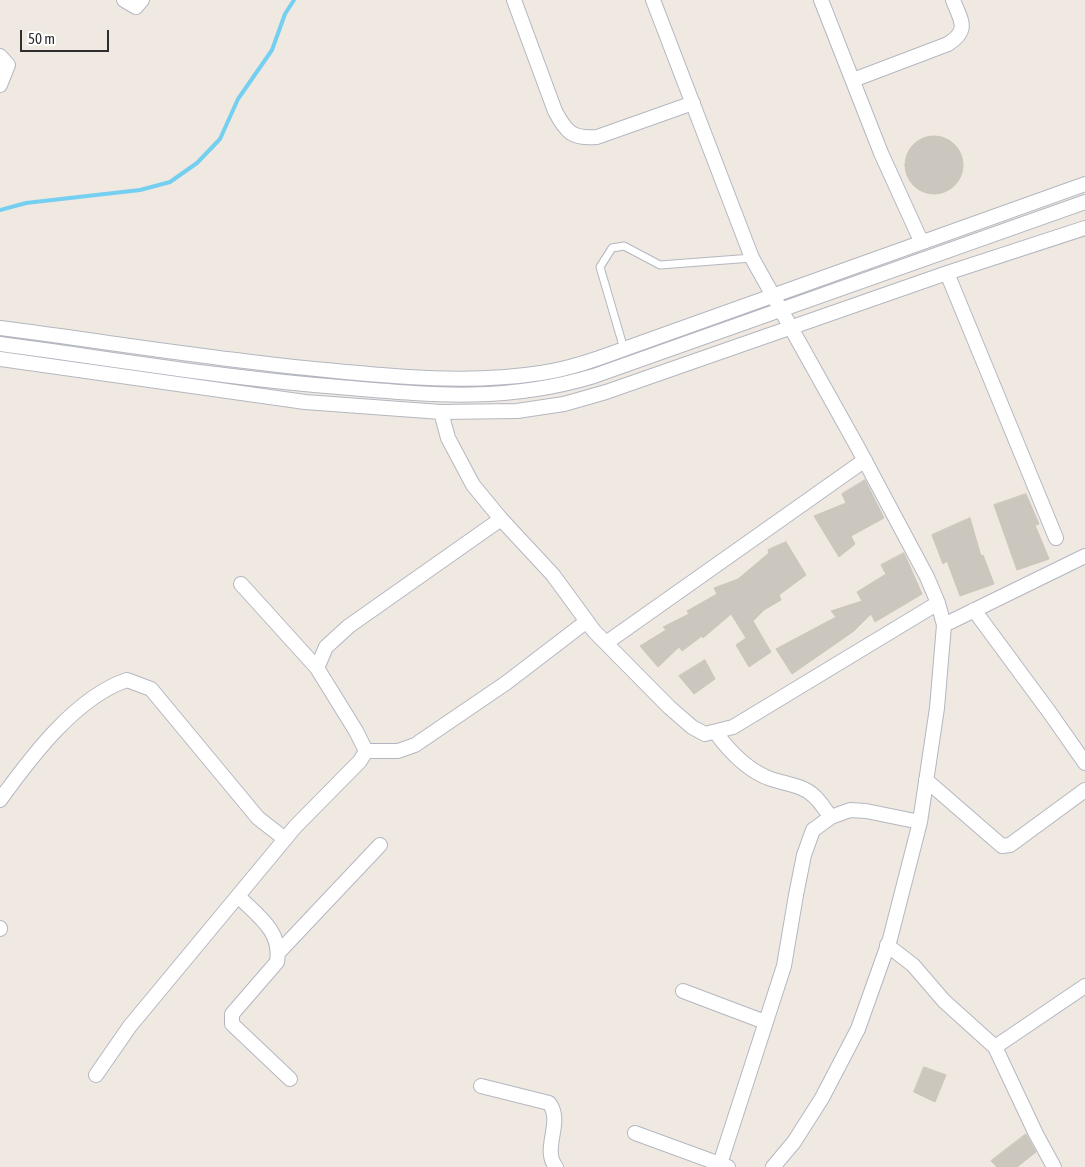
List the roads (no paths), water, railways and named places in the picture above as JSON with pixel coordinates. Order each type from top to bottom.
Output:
[{"type":"street","points":[[124,0],[136,7],[142,0]]},
{"type":"street","points":[[514,0],[555,111],[563,127],[572,134],[582,138],[597,137],[693,103]]},
{"type":"street","points":[[653,0],[752,258],[865,460],[938,603],[944,625],[937,708],[920,822],[887,945],[858,1029],[817,1105],[794,1142],[773,1167]]},
{"type":"street","points":[[821,0],[881,153],[921,241]]},
{"type":"street","points":[[853,80],[948,44],[960,37],[962,30],[954,0]]},
{"type":"street","points":[[0,56],[8,65],[0,85]]},
{"type":"street","points":[[0,328],[257,364],[388,376],[474,379],[541,373],[589,361],[624,349],[921,241],[1085,184]]},
{"type":"street","points":[[0,344],[253,380],[404,393],[483,396],[561,386],[722,332],[781,309],[1085,202]]},
{"type":"street","points":[[0,359],[305,402],[441,412],[517,410],[564,404],[606,392],[791,326],[1085,228]]},
{"type":"street","points":[[947,273],[1056,538]]},
{"type":"street","points":[[441,412],[448,438],[473,485],[500,519],[553,575],[606,643],[692,727],[705,734],[716,733],[733,727],[938,603]]},
{"type":"street","points":[[606,643],[865,460]]},
{"type":"street","points":[[317,668],[326,647],[349,626],[500,519]]},
{"type":"street","points":[[944,625],[1085,556]]},
{"type":"street","points":[[241,584],[317,668],[366,750]]},
{"type":"street","points":[[974,610],[1050,712],[1085,763]]},
{"type":"street","points":[[366,750],[398,751],[414,745],[506,683],[587,621]]},
{"type":"street","points":[[0,800],[24,767],[67,721],[99,692],[128,680],[151,689],[258,818],[285,839]]},
{"type":"street","points":[[716,733],[726,747],[749,768],[769,779],[803,789],[814,796],[830,817]]},
{"type":"street","points":[[96,1075],[130,1026],[285,839],[360,761],[366,750]]},
{"type":"street","points":[[926,780],[1002,846],[1010,845],[1085,790]]},
{"type":"street","points":[[635,1133],[724,1165],[765,1022],[784,966],[786,942],[804,856],[813,830],[830,817],[850,810],[866,810],[893,818],[920,822]]},
{"type":"street","points":[[278,953],[380,845]]},
{"type":"street","points":[[238,896],[276,936],[278,953],[277,962],[237,1008],[231,1019],[232,1024],[290,1079]]},
{"type":"street","points":[[887,945],[913,966],[944,1001],[995,1047],[1036,1134],[1054,1167]]},
{"type":"street","points":[[995,1047],[1085,986]]},
{"type":"street","points":[[683,991],[765,1022]]},
{"type":"street","points":[[481,1086],[549,1103],[554,1110],[555,1116],[551,1161],[556,1167]]},
{"type":"lane","points":[[624,349],[600,267],[612,248],[624,246],[660,265],[752,258]]},
{"type":"waterway","points":[[0,210],[26,203],[140,190],[170,182],[197,163],[220,139],[238,99],[272,50],[285,14],[294,0]]}]
